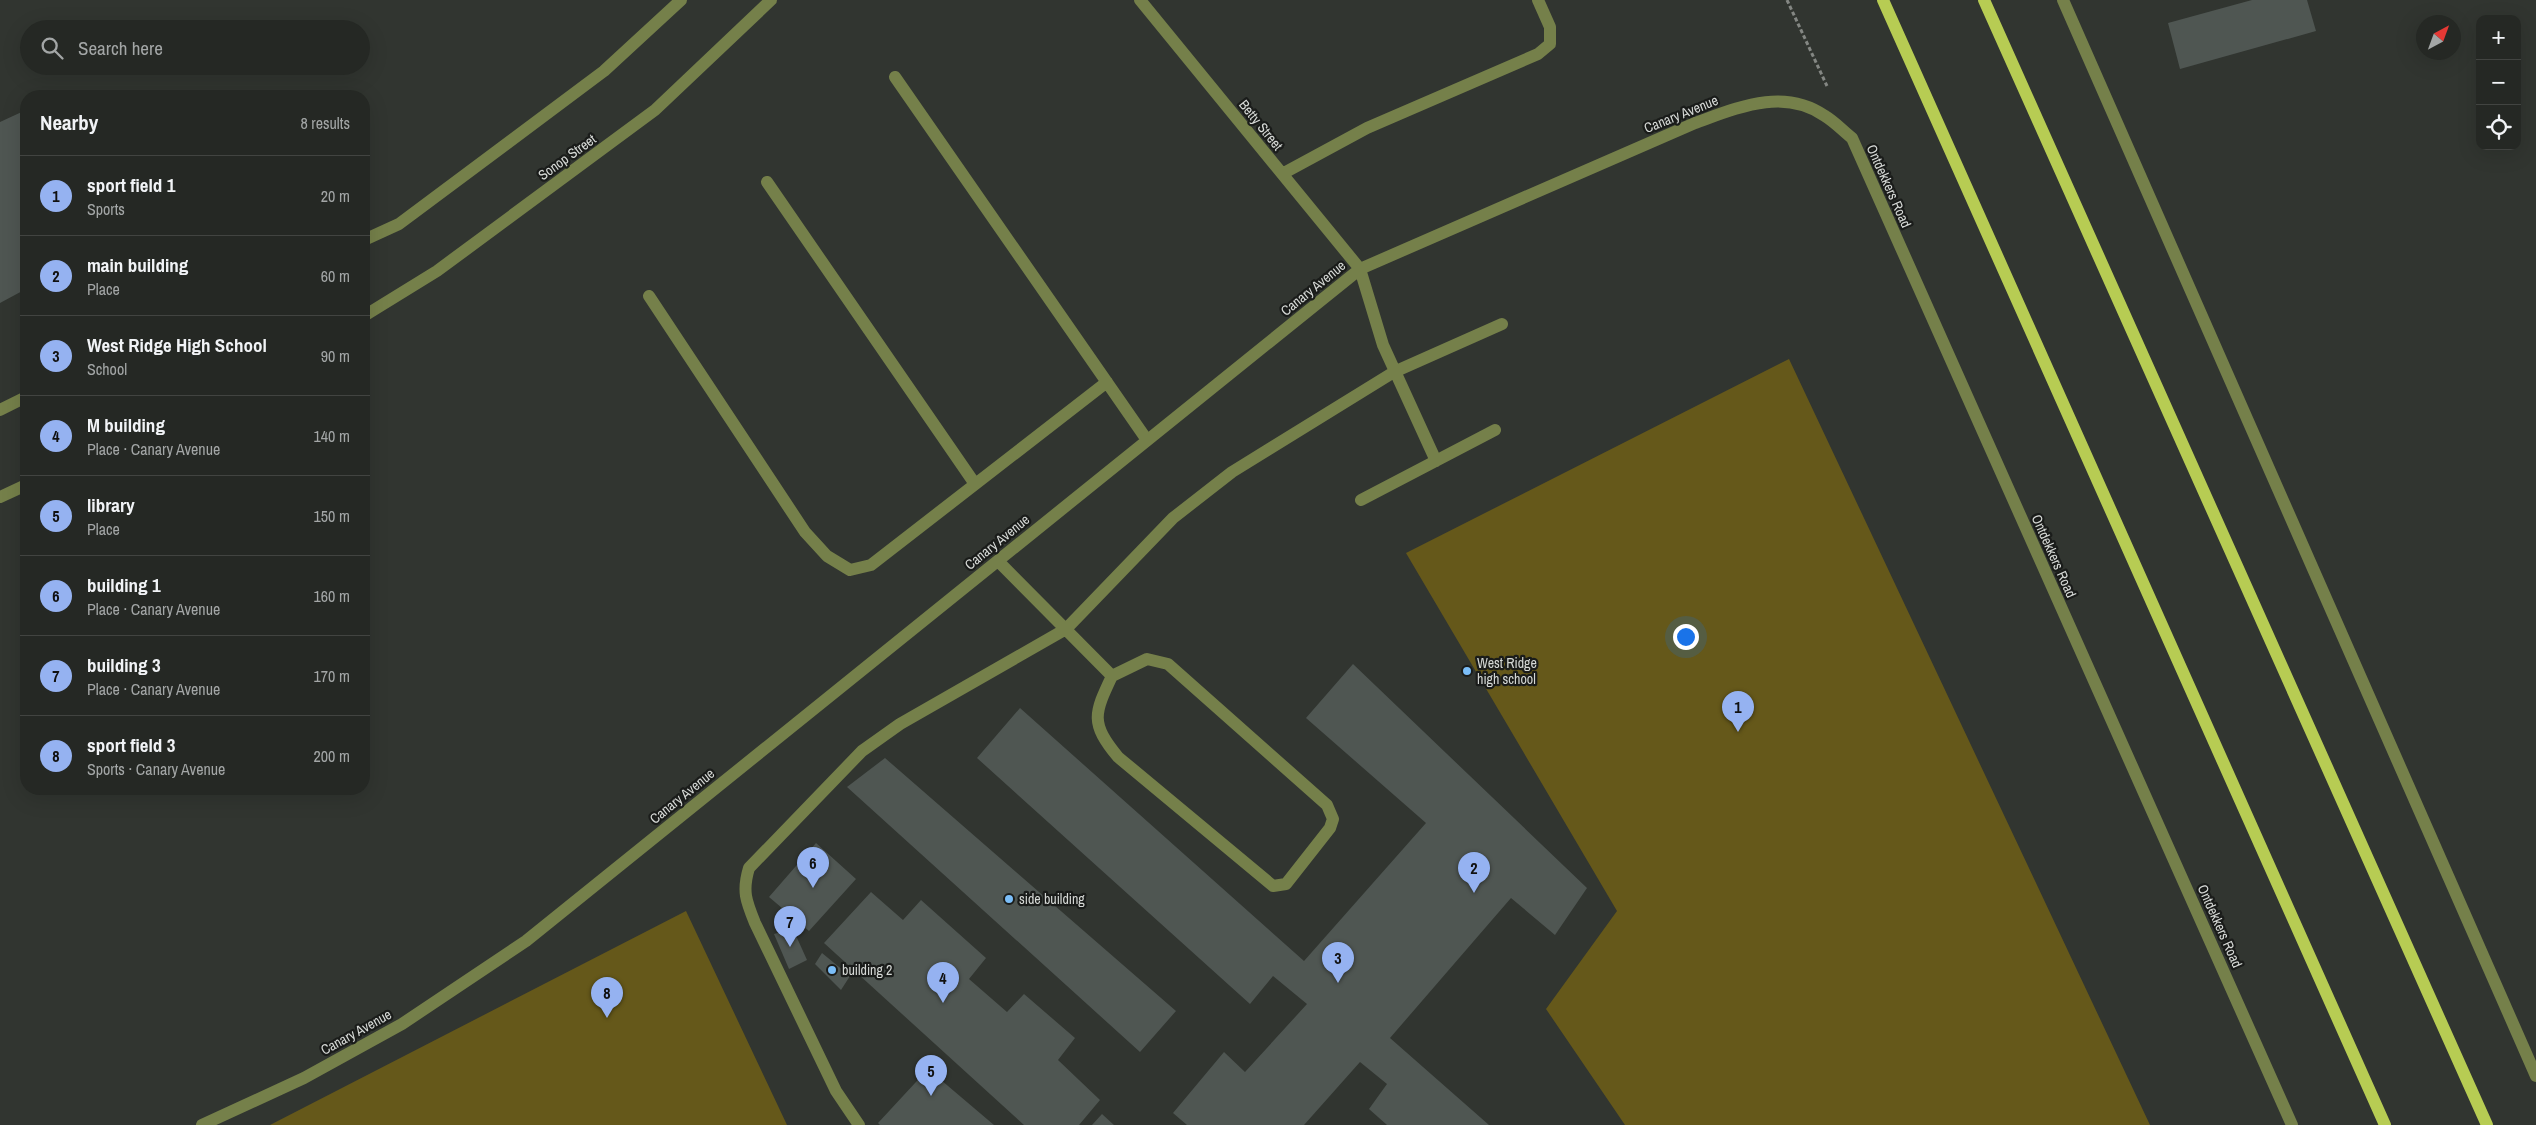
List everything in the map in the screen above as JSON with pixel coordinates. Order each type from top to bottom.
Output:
[{"type":"main road","points":[[1883,0],[2385,1125]]},
{"type":"main road","points":[[1984,0],[2487,1125]]},
{"type":"street","points":[[370,237],[399,224],[604,71],[681,0]]},
{"type":"street","name":"Sonop Street","points":[[370,312],[438,271],[655,110],[771,0]]},
{"type":"street","name":"Betty Street","points":[[1140,0],[1360,269]]},
{"type":"street","points":[[1282,174],[1367,128],[1538,54],[1550,44],[1550,27],[1538,0]]},
{"type":"street","points":[[2063,0],[2536,1076]]},
{"type":"street","points":[[895,76],[1147,440]]},
{"type":"street","name":"Canary Avenue","points":[[202,1125],[304,1078],[402,1024],[526,941],[1360,269],[1695,123],[1748,104],[1765,101],[1793,103],[1824,115],[1852,138]]},
{"type":"street","name":"Ontdekkers Road","points":[[1852,138],[2292,1125]]},
{"type":"street","points":[[767,182],[975,484]]},
{"type":"street","points":[[1360,269],[1394,372],[1436,461]]},
{"type":"street","points":[[649,296],[805,532],[827,556],[850,570],[871,565],[1107,382]]},
{"type":"street","points":[[859,1125],[836,1091],[755,923],[746,899],[744,885],[749,868],[783,830],[878,739],[900,724],[1066,629],[1187,506],[1232,472],[1394,372],[1502,324]]},
{"type":"street","points":[[0,410],[20,400]]},
{"type":"street","points":[[1361,500],[1495,430]]},
{"type":"street","points":[[0,497],[20,488]]},
{"type":"street","points":[[998,561],[1112,676]]},
{"type":"street","points":[[1147,659],[1168,664],[1327,805],[1333,819],[1330,828],[1286,884],[1273,886],[1118,757],[1101,737],[1098,725],[1099,705],[1112,676],[1147,659]]},
{"type":"path","points":[[1787,0],[1832,95]]},
{"type":"shaded area","points":[[1789,359],[2150,1125],[1625,1125],[1546,1009],[1617,911],[1406,553]]},
{"type":"shaded area","points":[[686,911],[787,1125],[270,1125]]},
{"type":"building","points":[[2252,0],[2307,0],[2316,31],[2180,69],[2168,23]]},
{"type":"building","points":[[20,113],[20,292],[0,303],[0,122]]},
{"type":"building","points":[[1353,664],[1587,888],[1555,935],[1511,898],[1390,1038],[1489,1125],[1387,1125],[1369,1109],[1387,1084],[1360,1062],[1304,1125],[1187,1125],[1173,1113],[1224,1052],[1245,1072],[1307,1004],[1273,976],[1250,1004],[977,758],[1020,708],[1304,961],[1426,823],[1306,718]]},
{"type":"building","name":"side building","points":[[885,758],[1176,1011],[1140,1052],[847,787]]},
{"type":"building","points":[[816,843],[856,879],[809,931],[769,897]]},
{"type":"building","points":[[871,892],[903,920],[921,900],[986,958],[969,979],[1007,1012],[1024,994],[1075,1038],[1058,1060],[1100,1100],[1079,1125],[1024,1125],[824,943]]},
{"type":"building","points":[[793,929],[807,960],[789,969],[774,934]]},
{"type":"building","name":"building 2","points":[[822,953],[850,976],[841,990],[815,964]]},
{"type":"building","points":[[928,1069],[994,1125],[880,1125],[878,1123]]},
{"type":"building","points":[[1102,1114],[1114,1125],[1092,1125]]},
{"type":"place","name":"West Ridge high school","points":[[1467,671]]},
{"type":"place","name":"sport field 1","points":[[1738,732]]},
{"type":"place","name":"building 1","points":[[813,888]]},
{"type":"place","name":"main building","points":[[1474,893]]},
{"type":"place","name":"side building","points":[[1009,899]]},
{"type":"place","name":"building 3","points":[[790,947]]},
{"type":"place","name":"building 2","points":[[832,970]]},
{"type":"place","name":"West Ridge High School","points":[[1338,983]]},
{"type":"place","name":"M building","points":[[943,1003]]},
{"type":"place","name":"sport field 3","points":[[607,1018]]},
{"type":"place","name":"library","points":[[931,1096]]}]
